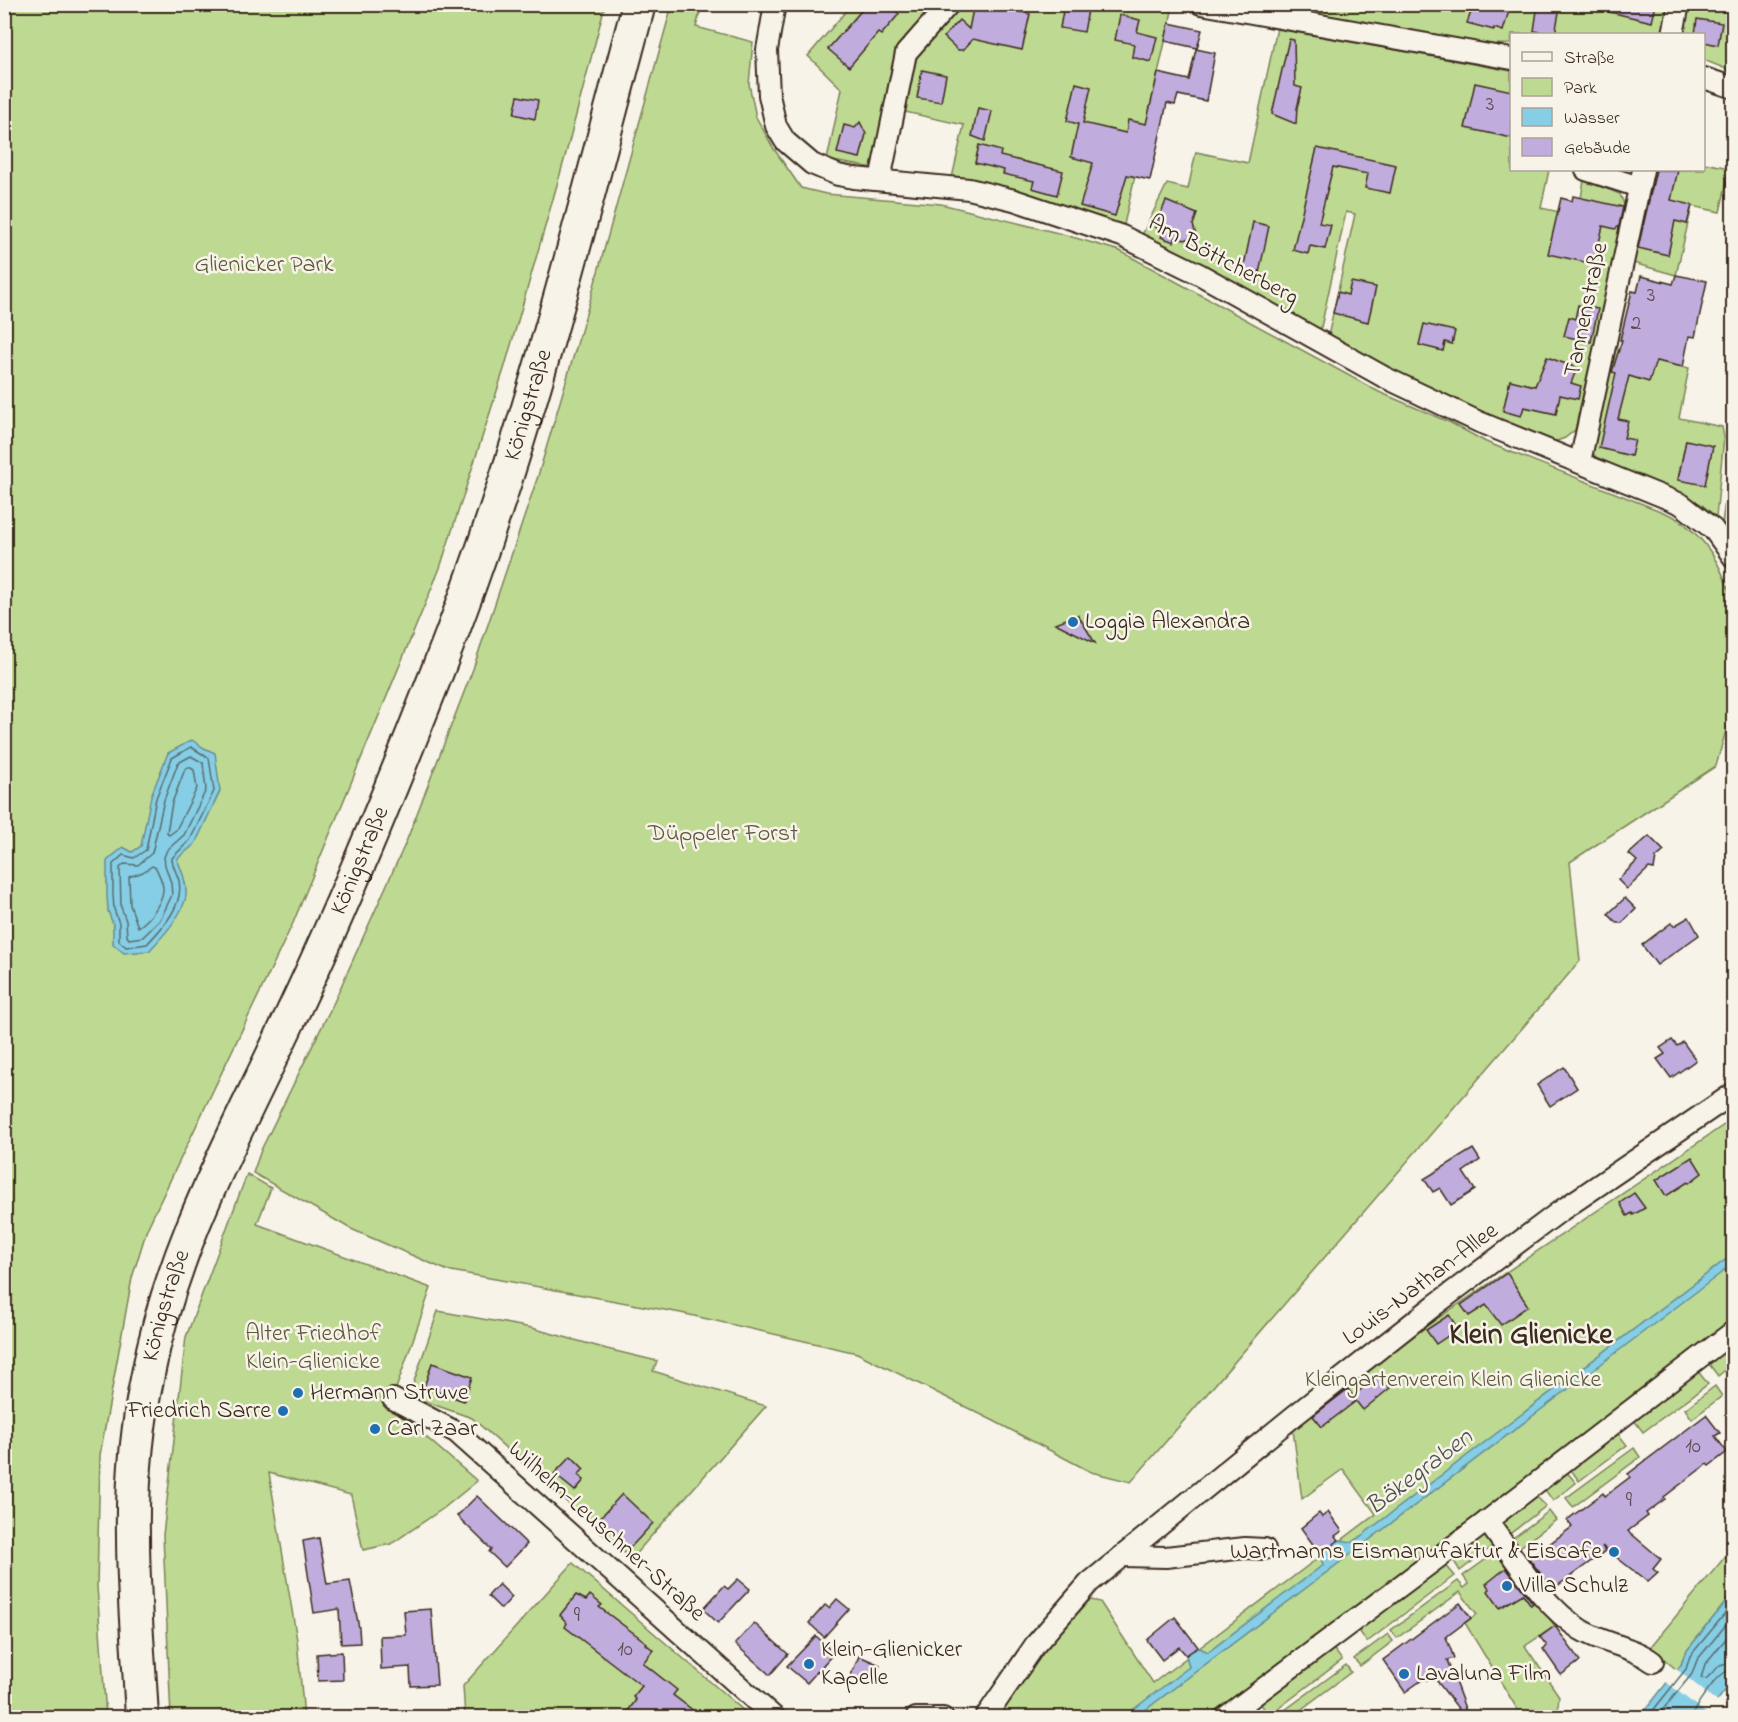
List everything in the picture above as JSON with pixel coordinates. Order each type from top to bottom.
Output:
[{"type":"main road","name":"Königstraße","points":[[141,1718],[133,1536],[135,1479],[139,1427],[148,1372],[170,1286],[197,1213],[350,887],[457,620],[504,482],[559,301],[639,4]]},
{"type":"street","name":"Am Böttcherberg","points":[[775,4],[767,50],[771,111],[784,141],[812,164],[854,178],[969,189],[1014,200],[1122,236],[1199,274],[1384,377],[1479,422],[1681,504],[1713,529],[1734,558]]},
{"type":"street","points":[[880,180],[906,53],[949,4]]},
{"type":"street","points":[[1201,4],[1510,59]]},
{"type":"street","points":[[1673,33],[1679,4]]},
{"type":"street","points":[[1705,78],[1734,88]]},
{"type":"street","points":[[1593,171],[1641,178]]},
{"type":"street","name":"Tannenstraße","points":[[1580,462],[1641,178]]},
{"type":"street","name":"Louis-Nathan-Allee","points":[[985,1718],[1013,1675],[1052,1623],[1089,1583],[1294,1416],[1445,1298],[1559,1212],[1734,1093]]},
{"type":"street","points":[[1224,1718],[1487,1521],[1734,1331]]},
{"type":"street","name":"Wilhelm-Leuschner-Straße","points":[[393,1399],[456,1432],[775,1718]]},
{"type":"street","points":[[1487,1521],[1550,1604],[1562,1616],[1594,1636],[1638,1653],[1653,1662]]},
{"type":"street","points":[[1122,1556],[1166,1557],[1245,1548],[1265,1550]]},
{"type":"street","points":[[916,1718],[943,1718]]},
{"type":"green space","points":[[1141,4],[1172,11],[1123,229],[952,178],[964,125],[905,112],[917,55],[962,5]]},
{"type":"green space","points":[[1289,4],[1670,5],[1663,33],[1510,33],[1510,44],[1471,45],[1448,38],[1287,8]]},
{"type":"green space","name":"Glienicker Park","points":[[5,5],[605,5],[565,157],[505,366],[440,568],[293,923],[147,1229],[132,1278],[100,1455],[97,1586],[106,1717],[5,1718]]},
{"type":"green space","name":"Düppeler Forst","points":[[672,5],[702,5],[696,27],[753,42],[749,84],[756,117],[774,149],[801,188],[826,194],[941,204],[1120,251],[1379,392],[1451,423],[1486,442],[1673,516],[1685,524],[1704,543],[1719,565],[1729,590],[1733,604],[1734,695],[1716,766],[1570,862],[1580,961],[1131,1482],[1091,1472],[857,1353],[681,1313],[446,1270],[351,1229],[253,1173],[261,1150],[334,1002],[406,842],[473,669],[538,476],[591,297]]},
{"type":"green space","points":[[851,5],[938,5],[904,44],[874,168],[827,160],[842,89],[808,56]]},
{"type":"green space","points":[[1690,5],[1733,5],[1733,72],[1705,60],[1705,33],[1683,33]]},
{"type":"green space","points":[[1277,28],[1510,71],[1510,171],[1549,171],[1541,208],[1568,214],[1581,198],[1584,180],[1620,194],[1625,207],[1575,430],[1565,438],[1554,442],[1411,379],[1328,336],[1355,214],[1346,212],[1320,332],[1141,237],[1167,184],[1188,189],[1196,152],[1248,163]]},
{"type":"green space","points":[[1705,163],[1730,168],[1720,212],[1692,206],[1676,275],[1633,263],[1654,171],[1705,171]]},
{"type":"green space","points":[[1613,348],[1689,368],[1679,418],[1722,427],[1724,437],[1716,517],[1701,504],[1677,491],[1599,461],[1592,452]],"holes":[[[1686,441],[1712,446],[1704,485],[1678,479]]]},
{"type":"green space","points":[[1732,451],[1734,453],[1733,539],[1722,523]]},
{"type":"green space","name":"Kleingartenverein Klein Glienicke","points":[[1733,1119],[1733,1318],[1547,1462],[1208,1717],[995,1718],[1034,1657],[1078,1606],[1091,1600],[1100,1602],[1153,1683],[1376,1514],[1343,1469],[1302,1499],[1293,1430],[1416,1333]]},
{"type":"green space","name":"Alter Friedhof Klein-Glienicke","points":[[247,1174],[271,1188],[257,1224],[431,1288],[390,1406],[477,1481],[444,1508],[391,1544],[363,1550],[351,1495],[269,1473],[297,1640],[304,1717],[171,1718],[163,1535],[186,1337]]},
{"type":"green space","points":[[438,1311],[532,1328],[657,1361],[653,1371],[766,1406],[631,1559],[472,1418],[409,1396]]},
{"type":"green space","points":[[1733,1342],[1733,1364],[1718,1376],[1709,1364],[1710,1360]]},
{"type":"green space","points":[[1697,1370],[1708,1384],[1643,1432],[1633,1419]]},
{"type":"green space","points":[[1715,1386],[1722,1396],[1692,1419],[1685,1409]]},
{"type":"green space","points":[[1616,1431],[1627,1445],[1579,1481],[1569,1467]]},
{"type":"green space","points":[[1634,1448],[1640,1457],[1573,1507],[1566,1498]]},
{"type":"green space","points":[[1565,1470],[1576,1483],[1553,1501],[1543,1487]]},
{"type":"green space","points":[[1532,1495],[1546,1506],[1507,1536],[1501,1525],[1502,1520]]},
{"type":"green space","points":[[1549,1511],[1556,1520],[1516,1550],[1513,1538]]},
{"type":"green space","points":[[1484,1533],[1495,1544],[1460,1571],[1452,1558]]},
{"type":"green space","points":[[1733,1547],[1733,1593],[1685,1653],[1677,1670],[1659,1655],[1648,1650]]},
{"type":"green space","points":[[1499,1550],[1555,1626],[1525,1646],[1559,1696],[1557,1717],[1522,1717],[1465,1623],[1477,1614],[1460,1592],[1397,1638],[1391,1630],[1458,1581],[1464,1588],[1469,1584],[1463,1576]]},
{"type":"green space","points":[[573,1563],[751,1717],[465,1717],[463,1686]]},
{"type":"green space","points":[[1443,1563],[1454,1576],[1367,1642],[1357,1628]]},
{"type":"green space","points":[[1388,1634],[1393,1641],[1360,1666],[1354,1659]]},
{"type":"green space","points":[[1332,1647],[1342,1660],[1271,1714],[1266,1712],[1261,1704],[1263,1699]]},
{"type":"green space","points":[[1346,1665],[1351,1672],[1291,1717],[1277,1716]]},
{"type":"water","points":[[192,740],[215,753],[220,791],[195,844],[177,859],[184,877],[186,891],[181,911],[149,951],[124,953],[113,944],[113,924],[108,911],[107,861],[123,847],[132,852],[141,846],[151,796],[168,753]]},
{"type":"water","name":"Bäkegraben","points":[[1733,1254],[1733,1264],[1136,1717],[1122,1718],[1189,1667],[1186,1655],[1198,1647],[1208,1652],[1323,1565],[1320,1554],[1339,1540],[1353,1542]]},
{"type":"water","points":[[1733,1593],[1733,1681],[1704,1717],[1639,1718],[1681,1665],[1685,1653]]},
{"type":"pier","points":[[1675,1668],[1719,1703],[1709,1716],[1665,1681]]},
{"type":"building","points":[[867,4],[888,4],[899,14],[881,35],[878,33],[849,67],[828,49]]},
{"type":"building","points":[[974,4],[1016,4],[1012,10],[1030,14],[1022,50],[973,39],[963,50],[958,50],[944,37],[959,20],[969,29]]},
{"type":"building","points":[[1474,4],[1511,4],[1503,31],[1467,23]]},
{"type":"building","points":[[1538,4],[1560,7],[1555,33],[1534,31]]},
{"type":"building","points":[[1602,4],[1656,4],[1652,22],[1601,10]]},
{"type":"building","points":[[1064,5],[1088,10],[1084,32],[1060,28]]},
{"type":"building","points":[[1120,15],[1140,20],[1137,32],[1157,37],[1151,62],[1132,57],[1134,44],[1115,40]]},
{"type":"building","points":[[1697,19],[1722,23],[1718,45],[1705,42],[1705,33],[1695,33]]},
{"type":"building","points":[[1169,23],[1202,30],[1197,48],[1165,41]]},
{"type":"building","points":[[1289,39],[1294,40],[1295,86],[1302,88],[1296,124],[1272,114]]},
{"type":"building","points":[[1196,49],[1215,53],[1206,101],[1178,95],[1175,105],[1167,103],[1150,180],[1127,175],[1115,216],[1080,206],[1093,163],[1071,157],[1078,124],[1067,121],[1076,83],[1091,87],[1083,123],[1126,133],[1128,120],[1146,124],[1158,73],[1189,80]]},
{"type":"building","points":[[922,70],[946,75],[941,102],[917,98]]},
{"type":"building","points":[[1475,83],[1510,91],[1510,138],[1465,128]]},
{"type":"building","points":[[518,96],[538,100],[535,119],[514,114]]},
{"type":"building","points":[[978,108],[992,111],[985,141],[972,136]]},
{"type":"building","points":[[860,122],[866,134],[860,158],[837,153],[844,125],[855,128]]},
{"type":"building","points":[[979,145],[1001,151],[1000,156],[1063,171],[1057,195],[1032,188],[1034,181],[1003,174],[1004,170],[975,163]]},
{"type":"building","points":[[1317,148],[1396,165],[1390,193],[1365,188],[1368,174],[1333,167],[1319,223],[1331,225],[1325,249],[1310,246],[1308,254],[1293,250]]},
{"type":"building","points":[[1656,171],[1678,171],[1671,200],[1692,205],[1687,224],[1675,221],[1668,255],[1638,248]]},
{"type":"building","points":[[1573,196],[1623,207],[1619,226],[1615,229],[1603,226],[1594,264],[1548,254],[1561,198],[1572,201]]},
{"type":"building","points":[[1166,201],[1197,214],[1193,225],[1196,235],[1185,240],[1176,237],[1174,242],[1161,237],[1164,231],[1155,227]]},
{"type":"building","points":[[1253,222],[1269,226],[1258,278],[1242,275]]},
{"type":"building","points":[[1676,275],[1707,281],[1695,337],[1689,336],[1683,367],[1656,361],[1649,382],[1629,376],[1618,419],[1628,421],[1624,438],[1635,440],[1631,456],[1599,448],[1616,373],[1612,372],[1622,340],[1620,340],[1632,291],[1637,292],[1641,276],[1673,284]]},
{"type":"building","points":[[1351,282],[1376,287],[1368,322],[1333,313],[1338,292],[1348,295]]},
{"type":"building","points":[[1578,305],[1598,309],[1591,342],[1564,336],[1569,317],[1575,319]]},
{"type":"building","points":[[1424,324],[1455,331],[1452,344],[1445,342],[1443,351],[1419,345]]},
{"type":"building","points":[[1547,357],[1577,368],[1571,383],[1581,386],[1578,399],[1560,395],[1556,414],[1524,407],[1521,416],[1503,411],[1510,380],[1535,386]]},
{"type":"building","points":[[1686,440],[1713,446],[1705,485],[1678,480]]},
{"type":"building","name":"Loggia Alexandra","points":[[1078,615],[1095,643],[1055,623]]},
{"type":"building","points":[[1649,836],[1664,851],[1656,858],[1654,869],[1649,868],[1627,889],[1618,880],[1637,861],[1629,854]]},
{"type":"building","points":[[1625,898],[1636,909],[1622,923],[1617,923],[1608,914]]},
{"type":"building","points":[[1689,917],[1699,935],[1657,965],[1642,945],[1671,923],[1674,926]]},
{"type":"building","points":[[1672,1040],[1677,1046],[1683,1042],[1696,1060],[1671,1078],[1657,1059],[1665,1054],[1660,1048]]},
{"type":"building","points":[[1564,1067],[1577,1088],[1550,1106],[1537,1085]]},
{"type":"building","points":[[1473,1149],[1480,1160],[1463,1172],[1475,1190],[1451,1205],[1440,1188],[1433,1192],[1424,1179]]},
{"type":"building","points":[[1692,1157],[1702,1173],[1666,1196],[1656,1180]]},
{"type":"building","points":[[1634,1193],[1645,1208],[1627,1216],[1620,1203]]},
{"type":"building","points":[[1507,1273],[1528,1306],[1501,1325],[1486,1305],[1469,1316],[1461,1305]]},
{"type":"building","points":[[1449,1315],[1458,1329],[1436,1344],[1426,1330]]},
{"type":"building","points":[[432,1363],[472,1377],[464,1401],[424,1387]]},
{"type":"building","points":[[1379,1375],[1390,1388],[1363,1410],[1356,1401],[1322,1427],[1313,1416],[1348,1389],[1353,1396]]},
{"type":"building","points":[[1706,1415],[1720,1433],[1715,1436],[1727,1452],[1709,1466],[1707,1464],[1664,1497],[1665,1499],[1646,1513],[1648,1516],[1628,1531],[1661,1559],[1653,1569],[1658,1573],[1648,1582],[1602,1546],[1605,1551],[1553,1589],[1529,1559],[1572,1527],[1567,1520],[1603,1493],[1605,1496],[1630,1477],[1628,1474]]},
{"type":"building","points":[[571,1456],[584,1469],[578,1475],[584,1480],[575,1491],[554,1474]]},
{"type":"building","points":[[622,1494],[653,1523],[630,1548],[599,1519]]},
{"type":"building","points":[[477,1496],[527,1544],[505,1567],[489,1552],[491,1549],[457,1516]]},
{"type":"building","points":[[1328,1512],[1342,1531],[1335,1536],[1339,1540],[1320,1554],[1301,1528],[1319,1513],[1322,1517]]},
{"type":"building","points":[[319,1538],[327,1584],[350,1581],[360,1643],[341,1644],[339,1609],[314,1613],[303,1541]]},
{"type":"building","name":"Villa Schulz","points":[[1506,1568],[1533,1603],[1531,1605],[1523,1594],[1500,1608],[1488,1591],[1490,1589],[1486,1584]]},
{"type":"building","points":[[738,1579],[750,1589],[718,1623],[703,1609],[724,1586],[728,1589]]},
{"type":"building","points":[[499,1584],[512,1597],[501,1609],[488,1596]]},
{"type":"building","points":[[576,1595],[586,1600],[590,1595],[602,1605],[599,1607],[647,1643],[653,1650],[643,1663],[677,1690],[673,1695],[703,1718],[636,1718],[628,1711],[636,1700],[633,1697],[642,1686],[565,1627],[567,1623],[560,1615]]},
{"type":"building","points":[[837,1599],[849,1609],[824,1637],[809,1623],[825,1605],[829,1608]]},
{"type":"building","points":[[1460,1603],[1471,1618],[1446,1637],[1454,1658],[1447,1660],[1467,1714],[1464,1716],[1433,1676],[1427,1680],[1425,1678],[1405,1692],[1383,1660]]},
{"type":"building","points":[[431,1609],[437,1685],[411,1686],[410,1667],[381,1669],[380,1636],[406,1635],[404,1611]]},
{"type":"building","points":[[1175,1617],[1198,1647],[1186,1655],[1179,1647],[1162,1660],[1147,1640]]},
{"type":"building","points":[[754,1623],[788,1654],[770,1675],[735,1644]]},
{"type":"building","points":[[1555,1626],[1580,1661],[1561,1675],[1543,1649],[1547,1646],[1540,1637]]},
{"type":"building","name":"Klein-Glienicker Kapelle","points":[[816,1636],[828,1647],[828,1652],[832,1655],[807,1683],[787,1666]]},
{"type":"building","points":[[342,1652],[343,1680],[318,1681],[317,1654]]},
{"type":"building","points":[[859,1656],[880,1665],[872,1684],[851,1675]]},
{"type":"place","name":"Loggia Alexandra","points":[[1073,622]]},
{"type":"place","name":"Hermann Struve","points":[[298,1393]]},
{"type":"place","name":"Friedrich Sarre","points":[[283,1411]]},
{"type":"place","name":"Carl Zaar","points":[[375,1429]]},
{"type":"place","name":"Wartmanns Eismanufaktur & Eiscafe","points":[[1614,1552]]},
{"type":"place","name":"Villa Schulz","points":[[1507,1586]]},
{"type":"place","name":"Klein-Glienicker Kapelle","points":[[809,1664]]},
{"type":"place","name":"Lavaluna Film","points":[[1404,1674]]},
{"type":"district","name":"Klein Glienicke","points":[[1531,1336]]}]
